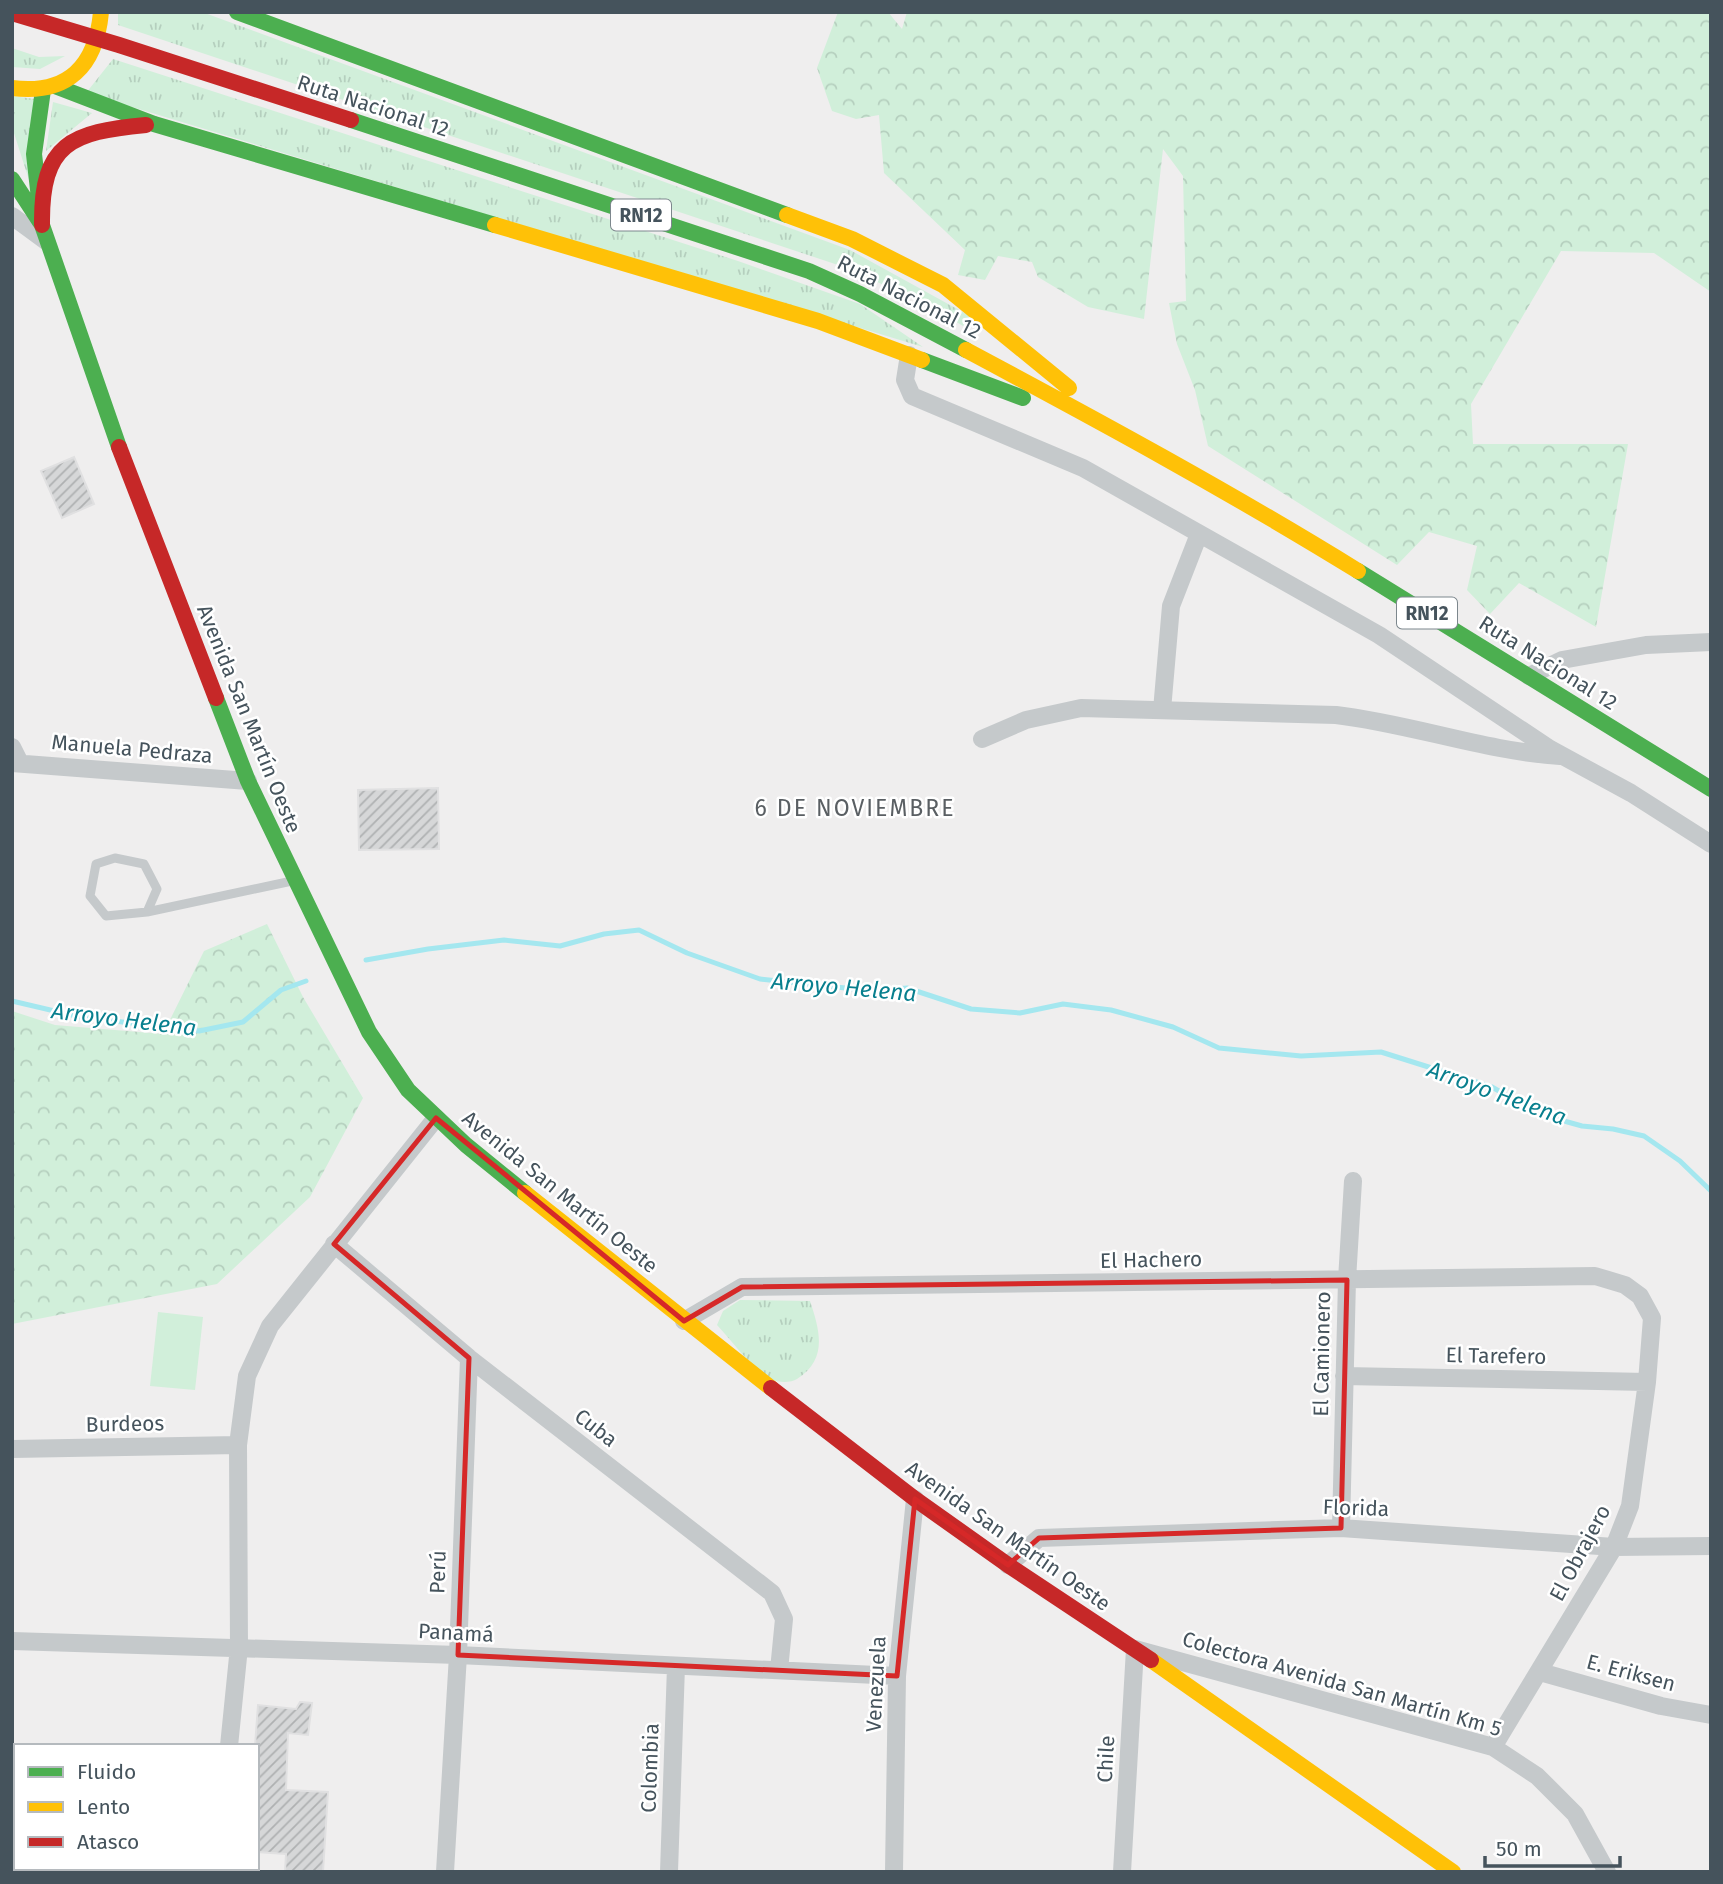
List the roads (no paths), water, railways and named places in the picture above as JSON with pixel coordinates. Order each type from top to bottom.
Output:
[{"type":"main road","points":[[12,88],[23,91],[49,88],[77,74],[93,54],[101,31],[101,12]]},
{"type":"main road","points":[[237,12],[852,239],[896,259],[943,285],[1043,368],[1139,442]]},
{"type":"main road","name":"Ruta Nacional 12","points":[[12,13],[119,45],[809,271],[860,294],[1139,442],[1274,519],[1711,789]]},
{"type":"main road","points":[[49,88],[154,124],[818,321],[1139,442]]},
{"type":"main road","points":[[44,233],[34,154],[49,88]]},
{"type":"main road","points":[[44,233],[42,190],[51,165],[67,145],[87,134],[110,128],[154,124]]},
{"type":"main road","points":[[12,169],[15,185],[44,233]]},
{"type":"main road","name":"Avenida San Martín Oeste","points":[[44,233],[125,464],[248,781],[369,1032],[408,1090],[436,1118],[684,1321],[915,1499],[1453,1872]]},
{"type":"street","points":[[12,216],[44,233]]},
{"type":"street","points":[[909,355],[905,380],[912,396],[1083,468],[1380,635],[1563,756],[1631,793],[1711,844]]},
{"type":"street","points":[[1162,710],[1171,606],[1199,534]]},
{"type":"street","points":[[1529,676],[1562,660],[1646,645],[1711,642]]},
{"type":"street","points":[[982,739],[1026,720],[1081,708],[1336,715],[1374,719],[1529,754],[1563,756]]},
{"type":"street","name":"Manuela Pedraza","points":[[15,757],[248,781]]},
{"type":"street","points":[[229,1744],[239,1647],[238,1445],[247,1376],[270,1326],[436,1118]]},
{"type":"street","name":"El Camionero","points":[[1341,1528],[1347,1280],[1353,1181]]},
{"type":"street","name":"Cuba","points":[[334,1244],[469,1358],[772,1593],[784,1619],[779,1670]]},
{"type":"street","name":"El Hachero","points":[[684,1321],[742,1287],[1595,1276],[1625,1286]]},
{"type":"street","name":"El Obrajero","points":[[1493,1747],[1614,1547],[1630,1506],[1647,1382],[1652,1318],[1640,1296],[1625,1286]]},
{"type":"street","name":"Perú","points":[[445,1872],[458,1656],[469,1358]]},
{"type":"street","name":"El Tarefero","points":[[1344,1376],[1647,1382]]},
{"type":"street","name":"Burdeos","points":[[12,1449],[238,1445]]},
{"type":"street","name":"Venezuela","points":[[894,1872],[897,1676],[915,1499]]},
{"type":"street","name":"Florida","points":[[1008,1565],[1039,1538],[1341,1528],[1614,1547],[1711,1546]]},
{"type":"street","name":"Panamá","points":[[12,1641],[239,1647],[897,1676]]},
{"type":"street","name":"Colectora Avenida San Martín Km 5","points":[[1135,1649],[1493,1747],[1536,1776],[1575,1814],[1607,1872]]},
{"type":"street","name":"Chile","points":[[1122,1872],[1135,1649]]},
{"type":"street","name":"Colombia","points":[[669,1872],[676,1666]]},
{"type":"street","name":"E. Eriksen","points":[[1539,1672],[1661,1706],[1711,1715]]},
{"type":"lane","points":[[147,912],[157,889],[144,864],[115,858],[96,864],[90,896],[106,916],[147,912],[294,880]]},
{"type":"waterway","name":"Arroyo Helena","points":[[366,960],[504,940],[560,946],[604,934],[639,930],[687,953],[760,979],[874,991],[907,988],[971,1009],[1020,1013],[1063,1004],[1111,1010],[1173,1027],[1219,1048],[1301,1056],[1381,1052],[1492,1087],[1539,1114],[1582,1126],[1644,1136],[1680,1161],[1711,1191]]},
{"type":"waterway","name":"Arroyo Helena","points":[[12,1001],[80,1017],[199,1031],[243,1022],[281,990],[306,981]]},
{"type":"district","name":"6 DE NOVIEMBRE","points":[[855,808]]}]
